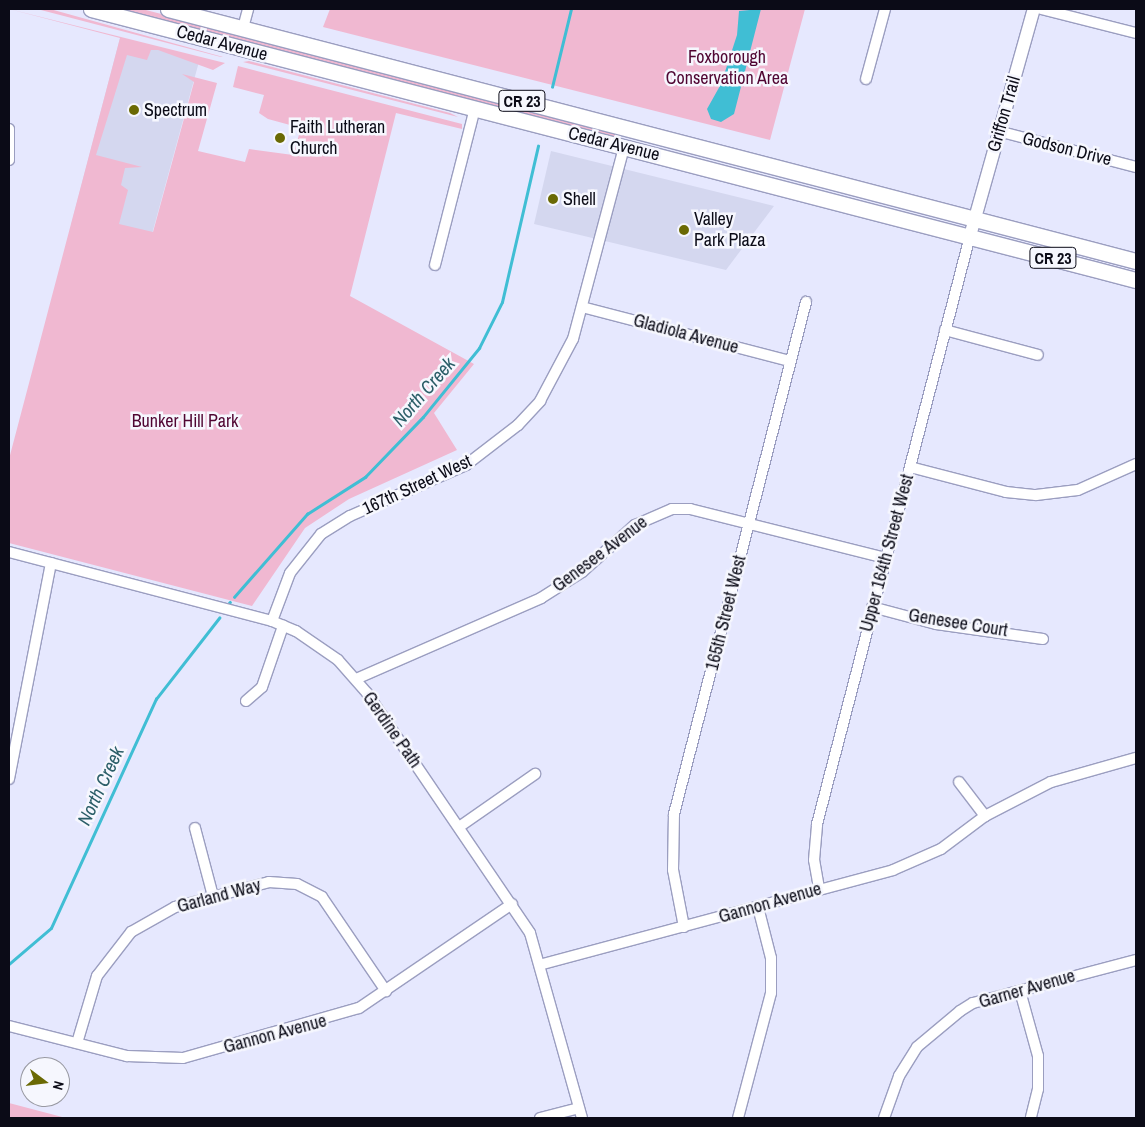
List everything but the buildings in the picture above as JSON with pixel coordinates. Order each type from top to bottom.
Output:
[{"type":"main road","name":"Cedar Avenue","points":[[91,9],[1136,280]]},
{"type":"main road","name":"Cedar Avenue","points":[[168,9],[1136,261]]},
{"type":"main road","points":[[624,147],[646,142],[683,143]]},
{"type":"street","points":[[244,28],[248,9]]},
{"type":"street","points":[[866,79],[885,9]]},
{"type":"street","name":"Griffon Trail","points":[[975,220],[998,131],[1034,9]]},
{"type":"street","points":[[1041,9],[1136,34]]},
{"type":"street","points":[[435,265],[475,108]]},
{"type":"street","points":[[9,129],[9,160]]},
{"type":"street","name":"Godson Drive","points":[[998,131],[1136,167]]},
{"type":"street","name":"167th Street West","points":[[272,621],[290,573],[322,534],[350,516],[466,465],[518,426],[559,369],[582,307],[624,147]]},
{"type":"street","name":"Upper 164th Street West","points":[[819,888],[814,860],[817,824],[872,607],[975,220]]},
{"type":"street","name":"165th Street West","points":[[684,927],[673,870],[674,814],[806,302]]},
{"type":"street","name":"Gladiola Avenue","points":[[582,307],[790,361]]},
{"type":"street","points":[[945,330],[1038,355]]},
{"type":"street","points":[[910,467],[1006,492],[1036,495],[1078,490],[1136,464]]},
{"type":"street","name":"Genesee Avenue","points":[[356,679],[541,598],[655,514],[690,509],[885,558]]},
{"type":"street","name":"Gerdine Path","points":[[9,552],[272,621],[321,647],[356,679],[512,904],[542,964],[582,1118]]},
{"type":"street","points":[[9,779],[51,563]]},
{"type":"street","name":"Genesee Court","points":[[872,607],[936,624],[1043,639]]},
{"type":"street","points":[[246,701],[262,687],[283,626]]},
{"type":"street","name":"Gannon Avenue","points":[[542,964],[758,907],[819,888],[916,862],[985,816],[1051,782],[1136,758]]},
{"type":"street","points":[[459,827],[535,774]]},
{"type":"street","points":[[959,782],[985,816]]},
{"type":"street","points":[[195,828],[213,896]]},
{"type":"street","name":"Garland Way","points":[[77,1043],[92,988],[116,947],[161,913],[213,896],[276,882],[309,889],[322,897],[386,991]]},
{"type":"street","name":"Gannon Avenue","points":[[9,1026],[142,1059],[183,1058],[335,1018],[386,991],[512,904]]},
{"type":"street","points":[[738,1118],[771,992],[771,958],[758,907]]},
{"type":"street","name":"Garner Avenue","points":[[884,1118],[908,1060],[928,1035],[960,1011],[1020,991],[1136,960]]},
{"type":"street","points":[[1020,991],[1038,1056],[1038,1089],[1031,1118]]},
{"type":"street","points":[[540,1118],[579,1108]]},
{"type":"shaded area","points":[[120,38],[200,58],[149,245],[71,225]]},
{"type":"shaded area","points":[[551,151],[774,206],[726,270],[534,224]]},
{"type":"green space","name":"Bunker Hill Park","points":[[9,9],[225,63],[213,70],[158,50],[151,50],[147,60],[127,55],[96,155],[142,167],[125,168],[121,185],[128,190],[119,224],[153,232],[194,82],[182,74],[217,83],[198,151],[245,162],[249,149],[293,155],[301,128],[268,119],[259,113],[264,95],[233,87],[238,66],[462,124],[462,129],[396,113],[350,296],[474,364],[434,413],[457,450],[349,499],[305,528],[252,606],[9,543],[9,459],[120,38]]},
{"type":"green space","points":[[37,9],[50,9],[223,57],[221,57]]},
{"type":"green space","points":[[116,9],[142,9],[618,132],[617,139]]},
{"type":"green space","name":"Foxborough Conservation Area","points":[[330,9],[805,9],[770,140],[323,27]]},
{"type":"green space","points":[[249,61],[450,113],[458,117],[243,62]]},
{"type":"green space","points":[[9,1103],[66,1118],[9,1118]]},
{"type":"water","points":[[761,9],[734,114],[721,122],[711,119],[707,109],[721,84],[737,35],[739,11]]},
{"type":"waterway","name":"North Creek","points":[[552,87],[571,9]]},
{"type":"waterway","name":"North Creek","points":[[234,597],[307,514],[365,477],[423,417],[479,348],[502,302],[538,146]]},
{"type":"waterway","name":"North Creek","points":[[9,964],[51,928],[156,699],[219,618]]},
{"type":"place","name":"Spectrum","points":[[134,110]]},
{"type":"place","name":"Faith Lutheran Church","points":[[280,138]]},
{"type":"place","name":"Shell","points":[[553,199]]},
{"type":"place","name":"Valley Park Plaza","points":[[684,230]]}]
